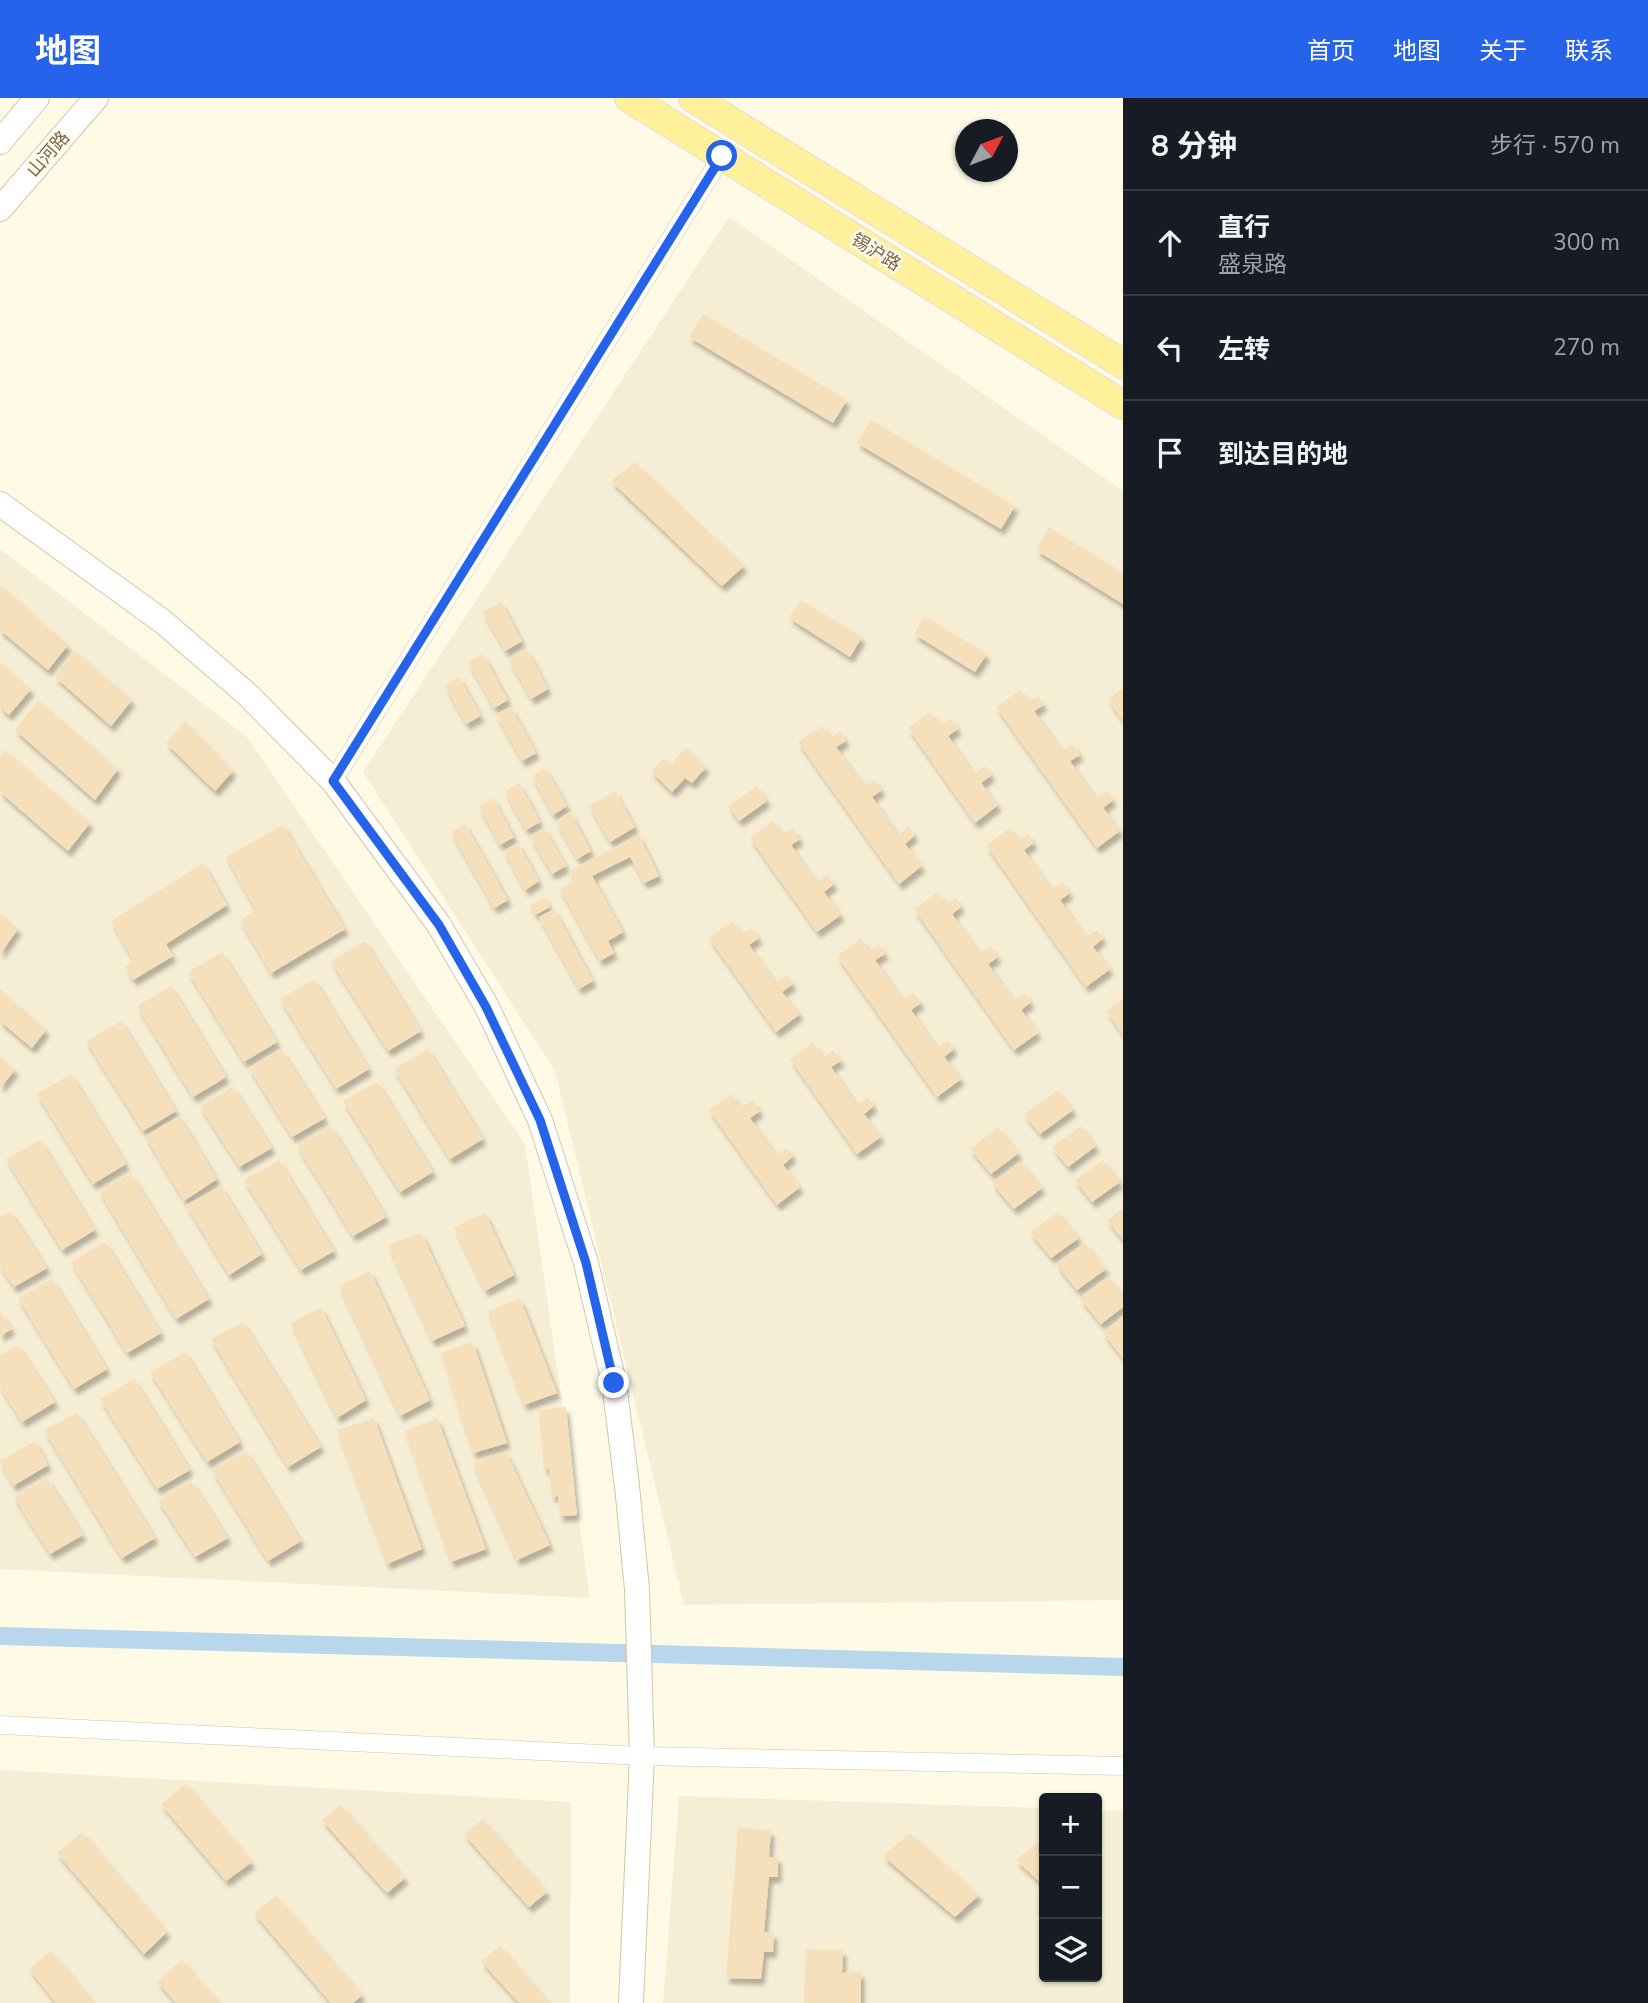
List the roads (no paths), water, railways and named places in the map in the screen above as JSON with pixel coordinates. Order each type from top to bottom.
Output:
[{"type":"main road","name":"锡沪路","points":[[629,98],[1123,405]]},
{"type":"main road","name":"锡沪路","points":[[693,98],[1123,364]]},
{"type":"street","points":[[0,142],[37,98]]},
{"type":"street","name":"山河路","points":[[0,209],[96,98]]},
{"type":"street","points":[[333,781],[722,156]]},
{"type":"street","points":[[0,504],[162,621],[248,695],[333,781],[439,925],[486,1007],[540,1120],[586,1263],[614,1383],[638,1589],[642,1756],[631,2003]]},
{"type":"street","points":[[0,1725],[642,1756],[1123,1766]]},
{"type":"waterway","points":[[0,1636],[1123,1667]]}]
